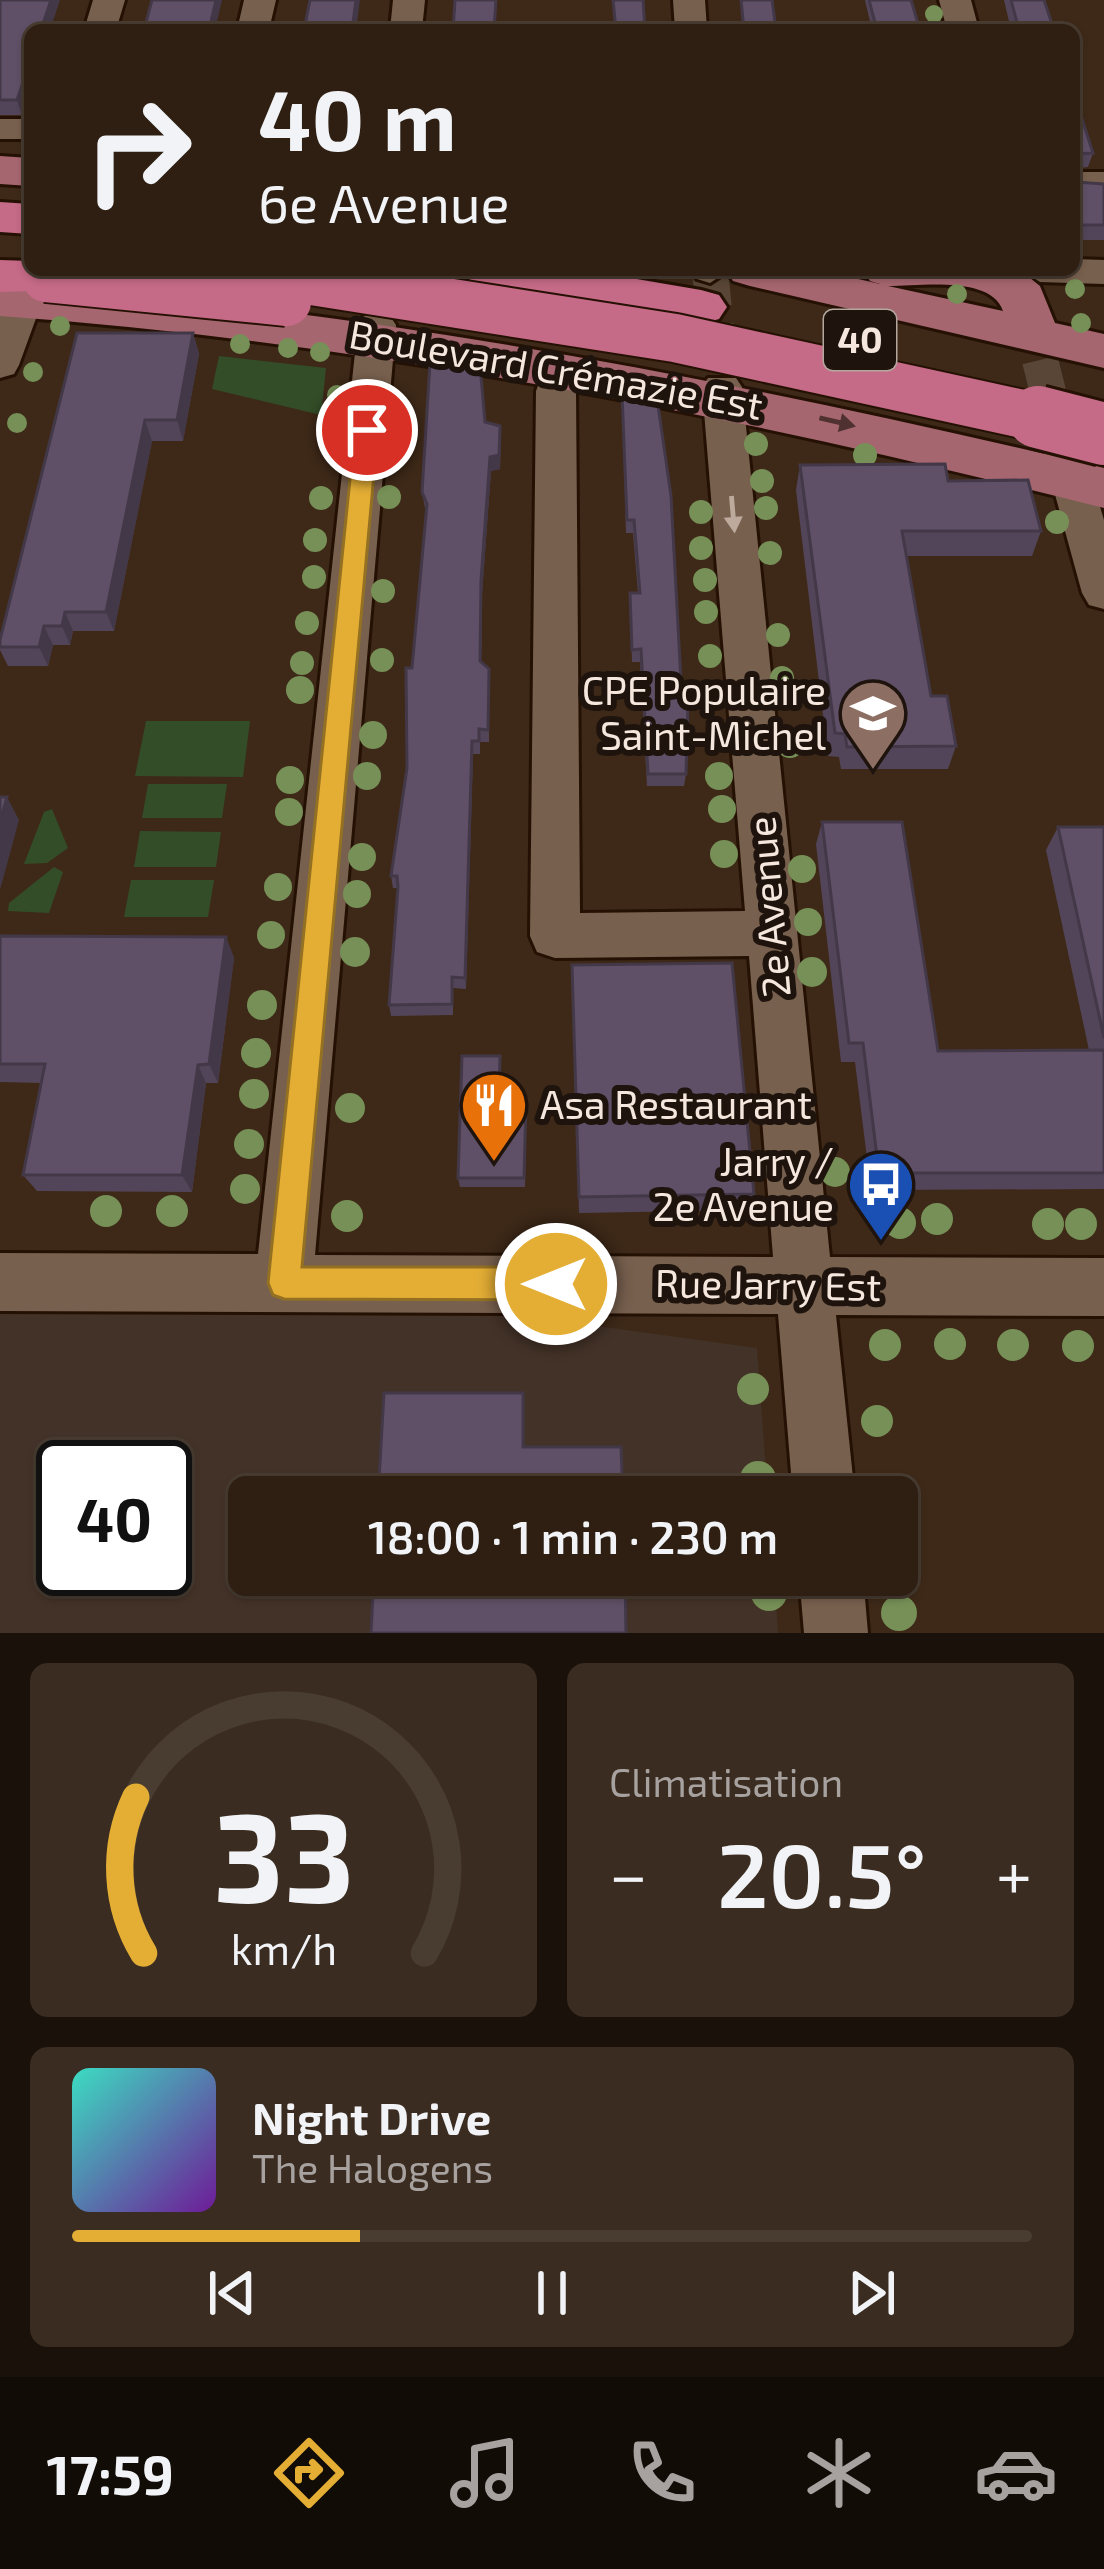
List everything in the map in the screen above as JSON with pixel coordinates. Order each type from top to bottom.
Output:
[{"type":"highway","points":[[0,250],[20,282],[344,309],[560,344],[788,360]]},
{"type":"highway","name":"40","points":[[285,276],[481,303],[788,360],[1085,462]]},
{"type":"highway","name":"40","points":[[590,276],[707,283],[1104,398]]},
{"type":"highway","points":[[641,276],[707,283]]},
{"type":"main road","points":[[772,276],[1036,347],[1104,351]]},
{"type":"main road","points":[[981,276],[1003,280],[1023,296],[1036,347]]},
{"type":"main road","name":"Boulevard Crémazie Est","points":[[20,282],[376,331],[1085,462]]},
{"type":"street","points":[[0,365],[20,282]]},
{"type":"street","points":[[284,1283],[376,331]]},
{"type":"street","points":[[563,367],[556,391],[555,936],[772,933]]},
{"type":"street","name":"2e Avenue","points":[[722,392],[822,1476]]},
{"type":"street","points":[[1085,462],[1104,593]]},
{"type":"street","name":"Rue Jarry Est","points":[[0,1282],[1104,1287]]},
{"type":"street","points":[[833,1596],[836,1633]]},
{"type":"path","points":[[780,744],[827,745]]},
{"type":"shaded area","points":[[0,1282],[285,1283],[757,1348],[766,1476],[228,1476],[228,1596],[775,1596],[778,1633],[0,1633]]},
{"type":"green space","points":[[219,356],[326,368],[321,415],[212,389]]},
{"type":"green space","points":[[146,721],[250,721],[243,777],[135,776]]},
{"type":"green space","points":[[148,784],[227,784],[222,818],[142,818]]},
{"type":"green space","points":[[52,809],[68,848],[47,863],[24,864],[44,812]]},
{"type":"green space","points":[[140,831],[221,832],[216,867],[134,867]]},
{"type":"green space","points":[[54,867],[63,872],[49,913],[8,911],[9,903]]},
{"type":"green space","points":[[131,880],[214,880],[208,917],[124,917]]},
{"type":"building","points":[[0,0],[51,0],[43,24],[24,24],[24,80],[17,100],[0,100]]},
{"type":"building","points":[[152,0],[216,0],[210,24],[146,24]]},
{"type":"building","points":[[310,0],[356,0],[353,24],[305,24]]},
{"type":"building","points":[[455,0],[496,0],[494,24],[453,24]]},
{"type":"building","points":[[613,0],[643,0],[645,24],[615,24]]},
{"type":"building","points":[[741,0],[772,0],[775,24],[743,24]]},
{"type":"building","points":[[869,0],[911,0],[918,24],[875,24]]},
{"type":"building","points":[[1011,0],[1044,0],[1052,24],[1017,24]]},
{"type":"building","points":[[1080,113],[1093,153],[1080,154]]},
{"type":"building","points":[[1080,182],[1104,184],[1104,225],[1080,225]]},
{"type":"building","points":[[77,333],[193,333],[177,420],[145,420],[106,612],[65,612],[62,626],[44,626],[39,647],[0,647],[0,640]]},
{"type":"building","points":[[430,363],[480,365],[485,422],[500,426],[499,455],[490,457],[481,580],[480,661],[489,669],[488,730],[479,729],[479,741],[472,741],[465,978],[452,977],[452,1004],[389,1005],[398,887],[397,876],[391,876],[407,768],[406,668],[412,668],[427,504],[422,492]]},
{"type":"building","points":[[622,393],[657,398],[671,496],[682,700],[688,704],[686,774],[648,774],[641,649],[632,650],[630,593],[640,593],[634,520],[627,520]]},
{"type":"building","points":[[945,464],[948,481],[1028,480],[1041,531],[902,531],[931,696],[947,696],[956,746],[847,747],[845,734],[835,733],[800,465]]},
{"type":"building","points":[[822,822],[902,822],[938,1051],[1104,1050],[1104,1173],[879,1173],[863,1043],[849,1043]]},
{"type":"building","points":[[1058,827],[1104,827],[1104,1038]]},
{"type":"building","points":[[0,936],[226,937],[209,1064],[198,1065],[182,1175],[23,1175],[45,1064],[0,1064]]},
{"type":"building","points":[[732,963],[754,1194],[579,1197],[572,965]]},
{"type":"building","points":[[462,1056],[500,1056],[499,1089],[519,1088],[519,1102],[526,1102],[524,1178],[458,1178]]},
{"type":"building","points":[[384,1393],[523,1393],[523,1447],[621,1447],[622,1476],[379,1476]]},
{"type":"building","points":[[373,1596],[625,1596],[626,1633],[371,1633]]},
{"type":"tunnel","points":[[711,276],[722,387]]},
{"type":"tunnel","points":[[1040,360],[1055,420]]},
{"type":"tunnel","points":[[1055,417],[1062,447]]},
{"type":"place","name":"CPE Populaire Saint-Michel","points":[[873,772]]},
{"type":"place","name":"Asa Restaurant","points":[[494,1164]]},
{"type":"place","name":"Jarry / 2e Avenue","points":[[881,1243]]},
{"type":"route","points":[[367,430],[284,1283],[556,1284]]}]
